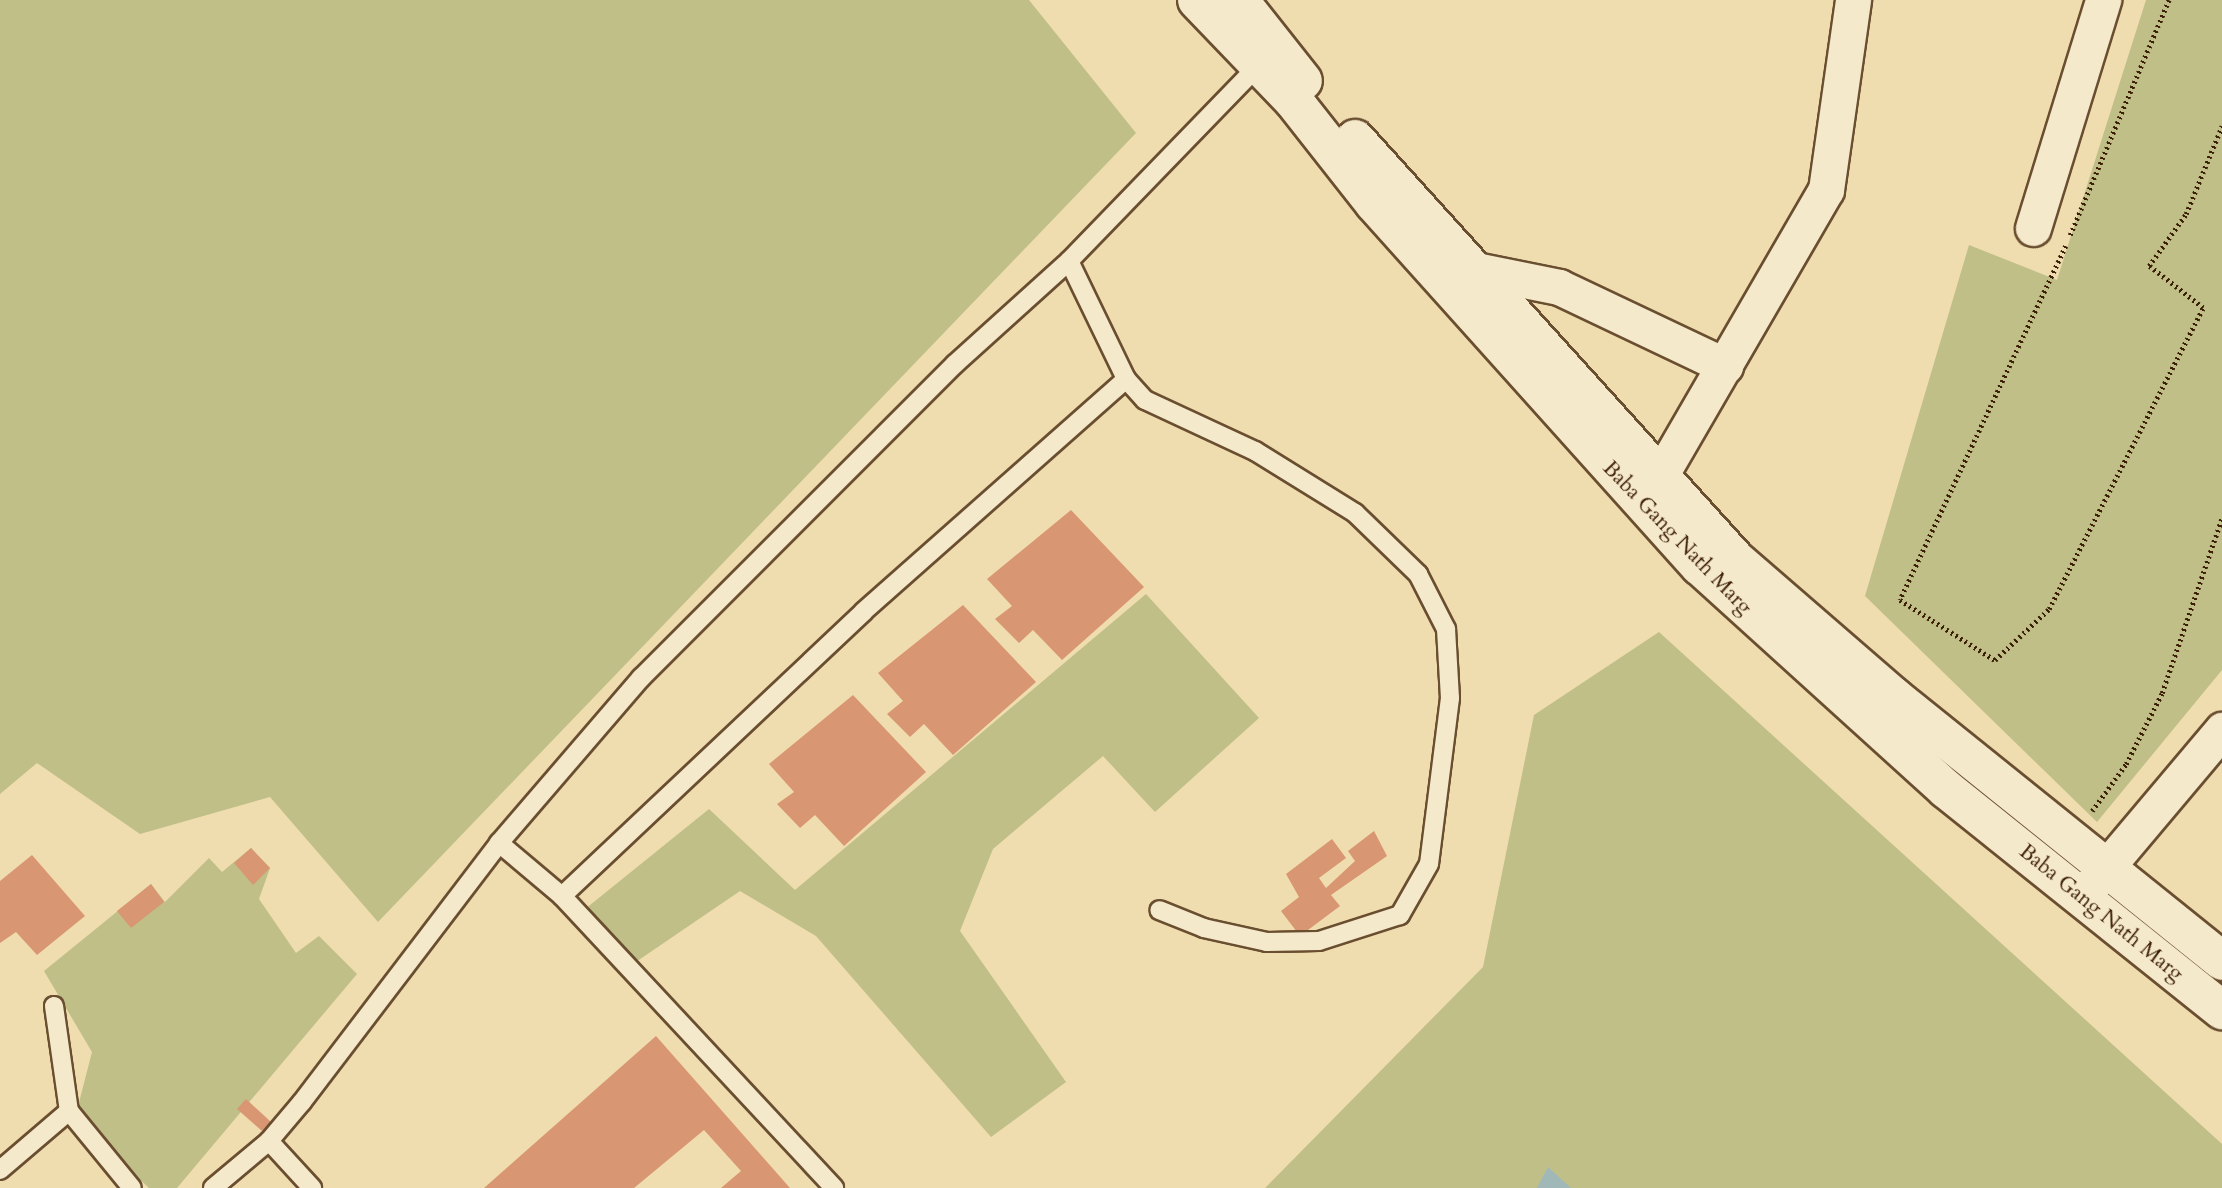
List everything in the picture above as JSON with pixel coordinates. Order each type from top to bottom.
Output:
[{"type":"street","name":"Baba Gang Nath Marg","points":[[1198,0],[1267,58],[1470,269],[1660,477],[1788,606],[2071,840],[2094,883],[2222,1010]]},
{"type":"street","name":"Baba Gang Nath Marg","points":[[1239,0],[1267,58],[1293,100],[1383,213],[1691,557],[1946,789],[2222,961]]},
{"type":"street","points":[[1660,477],[1826,190],[1853,0]]},
{"type":"street","points":[[2033,228],[2103,0]]},
{"type":"street","points":[[1470,269],[1559,287],[1725,366]]},
{"type":"street","points":[[2094,883],[2222,730]]},
{"type":"lane","points":[[213,1188],[269,1141],[499,843],[641,678],[955,364],[1069,261],[1267,58]]},
{"type":"lane","points":[[1069,261],[1126,379],[1167,415],[1312,483],[1392,543],[1418,574],[1446,629],[1450,662],[1429,864],[1400,915],[1319,941],[1267,942],[1204,928],[1159,910]]},
{"type":"lane","points":[[562,896],[864,611],[1126,379]]},
{"type":"lane","points":[[499,843],[562,896],[834,1188]]},
{"type":"lane","points":[[54,1006],[69,1111],[132,1188]]},
{"type":"lane","points":[[0,1170],[69,1111]]},
{"type":"lane","points":[[269,1141],[312,1188]]},
{"type":"path","points":[[2169,0],[2039,306],[1900,600],[1995,660],[2049,609],[2203,308],[2150,266],[2186,214],[2222,127]]},
{"type":"path","points":[[2071,840],[2126,764],[2162,693],[2222,518]]},
{"type":"green space","points":[[0,0],[1029,0],[1136,133],[378,922],[270,797],[140,834],[37,763],[0,794]]},
{"type":"green space","points":[[2146,0],[2222,0],[2222,670],[2097,822],[1865,596],[1969,245],[2057,280]]},
{"type":"green space","points":[[1146,594],[1259,718],[1155,812],[1103,756],[993,849],[960,931],[1066,1082],[991,1137],[816,936],[740,891],[627,968],[574,918],[709,809],[795,890]]},
{"type":"green space","points":[[1659,632],[2222,1144],[2222,1188],[1265,1188],[1483,967],[1534,715]]},
{"type":"green space","points":[[251,848],[270,868],[259,899],[296,953],[319,936],[357,974],[177,1188],[149,1188],[75,1118],[92,1052],[44,971],[151,884],[165,902],[209,858],[222,872]]},
{"type":"water","points":[[1548,1167],[1571,1188],[1537,1188]]},
{"type":"building","points":[[1071,510],[1144,587],[1062,660],[1033,630],[1019,643],[995,619],[1012,606],[987,579]]},
{"type":"building","points":[[963,605],[1036,682],[953,755],[924,724],[910,737],[887,714],[903,701],[878,673]]},
{"type":"building","points":[[853,695],[926,772],[844,846],[815,815],[800,828],[777,804],[794,792],[769,764]]},
{"type":"building","points":[[1374,831],[1387,856],[1331,895],[1340,906],[1300,936],[1281,911],[1299,897],[1286,874],[1332,839],[1346,858],[1319,878],[1326,888],[1355,861],[1348,851]]},
{"type":"building","points":[[251,848],[270,868],[253,885],[234,863]]},
{"type":"building","points":[[32,855],[85,916],[37,955],[16,932],[0,943],[0,881]]},
{"type":"building","points":[[151,884],[164,902],[131,928],[117,911]]},
{"type":"building","points":[[656,1036],[790,1188],[721,1188],[741,1171],[704,1130],[634,1188],[484,1188]]},
{"type":"building","points":[[246,1099],[271,1122],[262,1131],[237,1109]]}]
